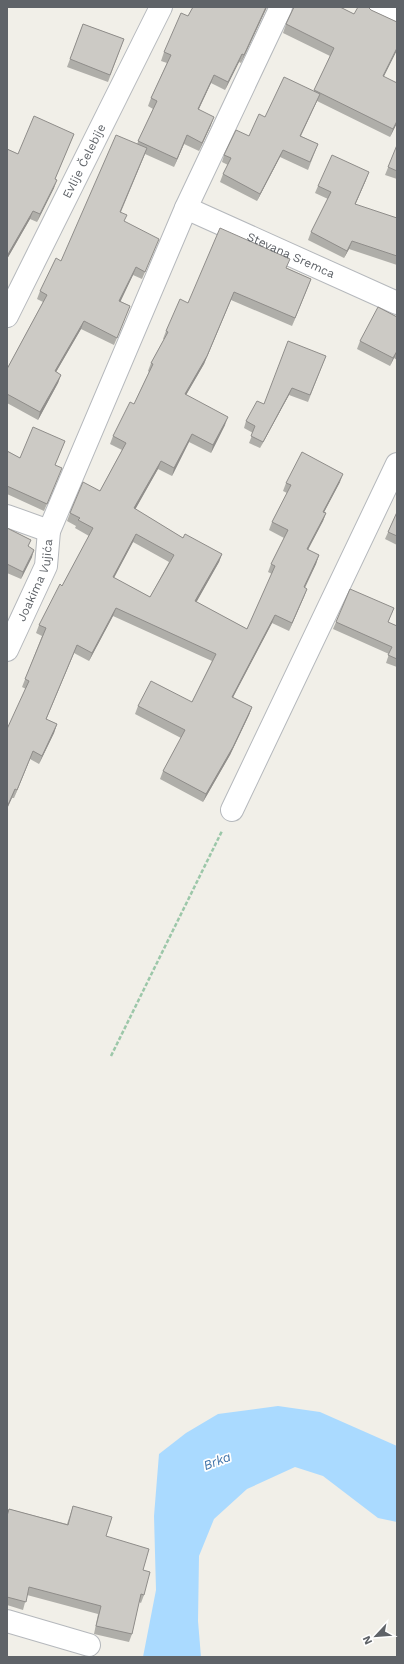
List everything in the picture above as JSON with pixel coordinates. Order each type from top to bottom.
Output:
[{"type":"street","name":"Evlije Čelebije","points":[[7,316],[161,7]]},
{"type":"street","name":"Joakima Vujića","points":[[7,650],[46,566],[49,531],[186,208],[281,7]]},
{"type":"street","points":[[374,7],[397,19]]},
{"type":"street","name":"Stevana Sremca","points":[[186,208],[397,303]]},
{"type":"street","points":[[232,810],[397,464]]},
{"type":"street","points":[[7,516],[49,531]]},
{"type":"street","points":[[7,1621],[89,1645]]},
{"type":"path","points":[[112,1056],[232,810]]},
{"type":"water","name":"Brka","points":[[278,1406],[320,1412],[397,1446],[397,1522],[378,1518],[323,1476],[295,1467],[247,1489],[214,1519],[199,1556],[198,1621],[201,1657],[143,1657],[156,1590],[154,1516],[159,1454],[186,1433],[218,1414]]},
{"type":"building","points":[[193,7],[266,7],[244,55],[242,54],[228,82],[214,75],[198,109],[214,117],[202,143],[187,135],[177,159],[138,141],[157,101],[151,98],[171,55],[164,52],[181,13],[188,16]]},
{"type":"building","points":[[294,7],[340,7],[354,14],[358,7],[368,7],[371,10],[397,22],[397,48],[383,76],[397,83],[397,121],[393,129],[314,90],[334,48],[286,24]]},
{"type":"building","points":[[83,24],[124,39],[110,75],[70,59]]},
{"type":"building","points":[[284,77],[320,94],[300,136],[318,144],[310,162],[283,150],[260,194],[223,174],[231,158],[224,155],[236,130],[249,136],[259,114],[265,117]]},
{"type":"building","points":[[34,116],[74,134],[55,179],[57,180],[40,214],[33,211],[7,256],[7,149],[18,154]]},
{"type":"building","points":[[116,135],[147,148],[120,212],[127,215],[124,221],[159,239],[145,272],[136,267],[119,301],[130,306],[117,338],[84,321],[55,371],[61,375],[40,412],[7,394],[7,369],[47,295],[40,291],[56,258],[61,261]]},
{"type":"building","points":[[397,145],[397,171],[388,167]]},
{"type":"building","points":[[332,155],[369,172],[355,204],[397,218],[397,256],[352,241],[347,251],[311,232],[331,192],[318,186]]},
{"type":"building","points":[[220,228],[290,259],[286,268],[311,279],[295,318],[234,292],[207,356],[185,394],[228,417],[213,445],[192,434],[174,468],[161,461],[134,508],[183,538],[185,534],[222,554],[195,601],[247,629],[275,566],[271,564],[288,530],[272,522],[291,485],[286,483],[302,452],[343,474],[323,512],[326,513],[307,549],[319,555],[304,587],[307,589],[292,623],[275,615],[232,697],[252,707],[233,747],[206,794],[163,771],[185,730],[138,706],[151,681],[192,702],[216,654],[116,608],[92,653],[77,645],[46,719],[57,724],[42,756],[33,751],[17,790],[15,789],[7,807],[7,729],[29,681],[25,679],[46,628],[39,625],[60,584],[62,586],[93,528],[78,520],[80,518],[70,513],[83,482],[100,491],[126,443],[113,436],[130,402],[134,404],[153,364],[151,363],[168,332],[166,331],[180,299],[188,303]],"holes":[[[136,534],[174,555],[150,597],[113,577]]]},
{"type":"building","points":[[378,307],[397,317],[397,351],[393,358],[360,341]]},
{"type":"building","points":[[288,341],[326,356],[310,395],[292,388],[263,442],[251,436],[255,426],[246,421],[257,401],[264,404]]},
{"type":"building","points":[[33,427],[65,441],[55,465],[62,468],[47,504],[7,486],[7,451],[20,458]]},
{"type":"building","points":[[397,512],[397,536],[388,532]]},
{"type":"building","points":[[7,528],[31,540],[28,546],[34,550],[23,572],[7,564]]},
{"type":"building","points":[[350,589],[394,608],[388,622],[397,626],[397,659],[388,655],[392,647],[336,622]]},
{"type":"building","points":[[73,1506],[112,1517],[106,1536],[149,1549],[143,1570],[150,1572],[144,1595],[141,1594],[132,1634],[96,1626],[101,1606],[29,1587],[26,1602],[7,1597],[7,1516],[9,1509],[68,1525]]}]
